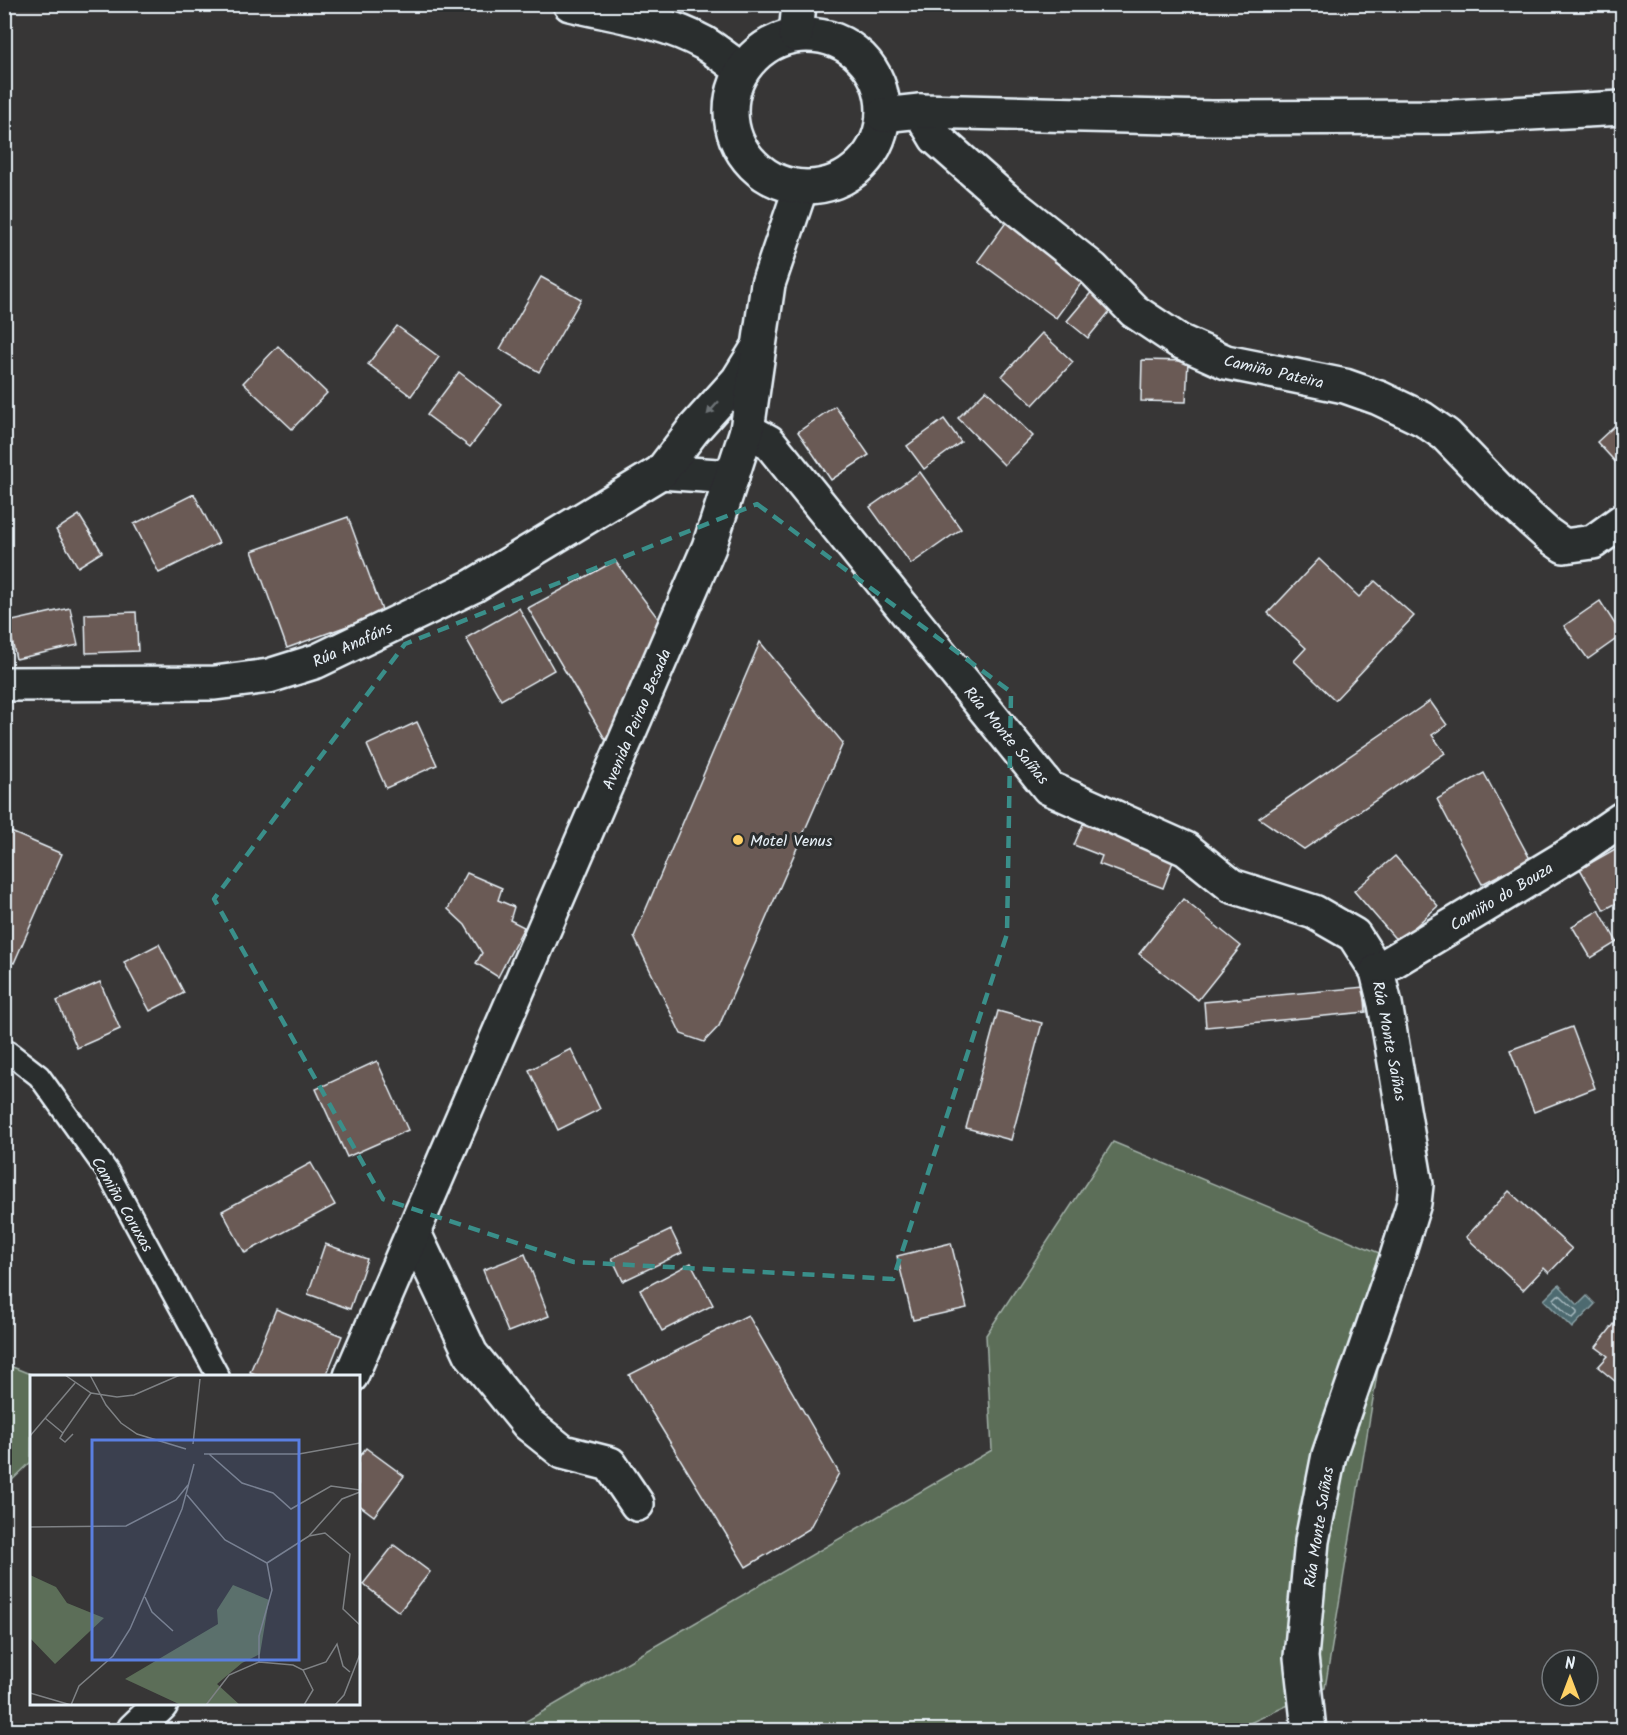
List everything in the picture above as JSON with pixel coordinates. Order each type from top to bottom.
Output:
[{"type":"street","points":[[570,4],[669,27],[705,44],[742,70]]},
{"type":"street","points":[[798,20],[819,36],[840,42],[859,55],[873,72],[881,93],[884,115],[878,139],[866,160],[848,176],[825,186],[801,187],[775,181],[754,166],[738,145],[730,120],[732,94],[742,70],[755,55],[798,20]]},
{"type":"street","points":[[884,115],[920,111],[1235,118],[1454,117],[1623,108]]},
{"type":"street","name":"Camiño Pateira","points":[[920,111],[936,138],[1005,199],[1093,269],[1134,311],[1179,341],[1226,362],[1345,386],[1379,398],[1423,418],[1446,435],[1504,495],[1547,534],[1564,546],[1593,542],[1623,521]]},
{"type":"street","name":"Avenida Peirao Besada","points":[[352,1375],[709,547],[747,430],[768,284],[801,187]]},
{"type":"street","name":"Rúa Anafáns","points":[[4,684],[215,683],[269,676],[318,661],[472,586],[661,472],[693,430],[738,380],[761,344]]},
{"type":"street","name":"Rúa Monte Saíñas","points":[[747,430],[769,442],[1049,788],[1186,849],[1233,886],[1314,912],[1354,935],[1377,971],[1385,1004],[1416,1185],[1414,1203],[1396,1260],[1329,1455],[1312,1541],[1301,1657],[1309,1731]]},
{"type":"street","points":[[661,472],[732,477]]},
{"type":"street","name":"Camiño do Bouza","points":[[1377,971],[1574,852],[1623,819]]},
{"type":"street","points":[[414,1233],[471,1354],[520,1415],[563,1452],[610,1464],[638,1504]]},
{"type":"street","points":[[134,1731],[160,1705]]},
{"type":"lane","name":"Camiño Coruxas","points":[[4,1052],[8,1052],[39,1076],[107,1171],[217,1375]]},
{"type":"highlighted area","points":[[757,504],[1011,692],[1007,934],[893,1279],[574,1262],[383,1199],[214,899],[405,644]]},
{"type":"green space","points":[[1113,1142],[1396,1260],[1325,1688],[1235,1730],[511,1730],[992,1450],[986,1335]]},
{"type":"green space","points":[[5,1364],[32,1375],[30,1375],[30,1463],[5,1487]]},
{"type":"water","points":[[1559,1285],[1578,1305],[1587,1296],[1595,1304],[1572,1328],[1544,1300]]},
{"type":"building","points":[[696,4],[751,4],[750,11]]},
{"type":"building","points":[[1010,217],[1088,274],[1056,318],[978,261]]},
{"type":"building","points":[[541,277],[581,299],[539,372],[500,349]]},
{"type":"building","points":[[1094,289],[1114,306],[1088,338],[1067,321]]},
{"type":"building","points":[[397,326],[439,357],[411,396],[368,364]]},
{"type":"building","points":[[1042,333],[1073,362],[1033,405],[1002,376]]},
{"type":"building","points":[[278,346],[327,393],[292,429],[243,383]]},
{"type":"building","points":[[1142,360],[1188,361],[1186,402],[1141,401]]},
{"type":"building","points":[[459,372],[502,405],[470,447],[427,415]]},
{"type":"building","points":[[986,390],[1033,436],[1004,465],[958,418]]},
{"type":"building","points":[[835,406],[869,455],[831,480],[798,432]]},
{"type":"building","points":[[944,419],[961,442],[924,469],[907,446]]},
{"type":"building","points":[[1622,419],[1622,469],[1597,442]]},
{"type":"building","points":[[920,472],[961,529],[911,564],[870,507]]},
{"type":"building","points":[[194,494],[219,543],[159,573],[134,524]]},
{"type":"building","points":[[79,515],[102,552],[78,567],[56,530]]},
{"type":"building","points":[[348,517],[383,613],[287,648],[252,551]]},
{"type":"building","points":[[1319,559],[1359,597],[1375,581],[1414,616],[1335,700],[1294,661],[1306,648],[1268,613]]},
{"type":"building","points":[[615,561],[660,621],[608,744],[528,608]]},
{"type":"building","points":[[4,598],[12,611],[4,615]]},
{"type":"building","points":[[1600,601],[1622,635],[1588,659],[1564,626]]},
{"type":"building","points":[[70,608],[78,645],[16,659],[8,622]]},
{"type":"building","points":[[519,608],[554,670],[501,700],[466,638]]},
{"type":"building","points":[[136,612],[138,651],[86,653],[85,614]]},
{"type":"building","name":"Motel Venus","points":[[760,642],[843,743],[719,1026],[704,1042],[681,1034],[634,937]]},
{"type":"building","points":[[1430,701],[1447,725],[1432,735],[1445,753],[1304,849],[1259,818]]},
{"type":"building","points":[[417,722],[437,765],[386,788],[367,745]]},
{"type":"building","points":[[1484,773],[1530,859],[1482,884],[1437,799]]},
{"type":"building","points":[[1083,824],[1174,859],[1163,888],[1099,864],[1102,856],[1074,845]]},
{"type":"building","points":[[4,829],[62,854],[14,963],[4,959]]},
{"type":"building","points":[[1622,845],[1622,900],[1604,910],[1580,869]]},
{"type":"building","points":[[1395,856],[1438,906],[1398,942],[1354,891]]},
{"type":"building","points":[[467,873],[502,888],[498,900],[514,907],[510,920],[524,927],[498,977],[476,963],[482,953],[465,925],[448,909]]},
{"type":"building","points":[[1183,899],[1241,946],[1198,1000],[1139,954]]},
{"type":"building","points":[[1599,910],[1617,942],[1591,958],[1572,926]]},
{"type":"building","points":[[159,944],[184,993],[150,1011],[124,962]]},
{"type":"building","points":[[100,982],[120,1029],[77,1048],[57,1001]]},
{"type":"building","points":[[1364,987],[1366,1012],[1206,1027],[1204,1002]]},
{"type":"building","points":[[998,1011],[1042,1023],[1011,1140],[966,1128]]},
{"type":"building","points":[[1572,1027],[1595,1088],[1534,1112],[1510,1050]]},
{"type":"building","points":[[571,1049],[600,1109],[558,1130],[529,1070]]},
{"type":"building","points":[[377,1061],[408,1130],[347,1157],[316,1089]]},
{"type":"building","points":[[311,1163],[335,1205],[245,1253],[222,1211]]},
{"type":"building","points":[[1509,1191],[1572,1249],[1549,1273],[1544,1268],[1523,1290],[1466,1237]]},
{"type":"building","points":[[671,1230],[682,1253],[623,1281],[612,1258]]},
{"type":"building","points":[[951,1243],[967,1308],[913,1320],[897,1256]]},
{"type":"building","points":[[325,1244],[367,1259],[350,1309],[308,1294]]},
{"type":"building","points":[[525,1254],[549,1316],[508,1332],[483,1270]]},
{"type":"building","points":[[691,1263],[713,1305],[662,1331],[640,1290]]},
{"type":"building","points":[[276,1309],[342,1336],[326,1375],[258,1375],[250,1372]]},
{"type":"building","points":[[1622,1314],[1622,1387],[1598,1367],[1608,1356],[1596,1347]]},
{"type":"building","points":[[748,1315],[839,1473],[809,1529],[746,1567],[629,1375]]},
{"type":"building","points":[[366,1448],[404,1476],[374,1516],[360,1506],[360,1456]]},
{"type":"building","points":[[394,1545],[430,1572],[399,1612],[363,1584]]},
{"type":"place","name":"Motel Venus","points":[[738,840]]}]
